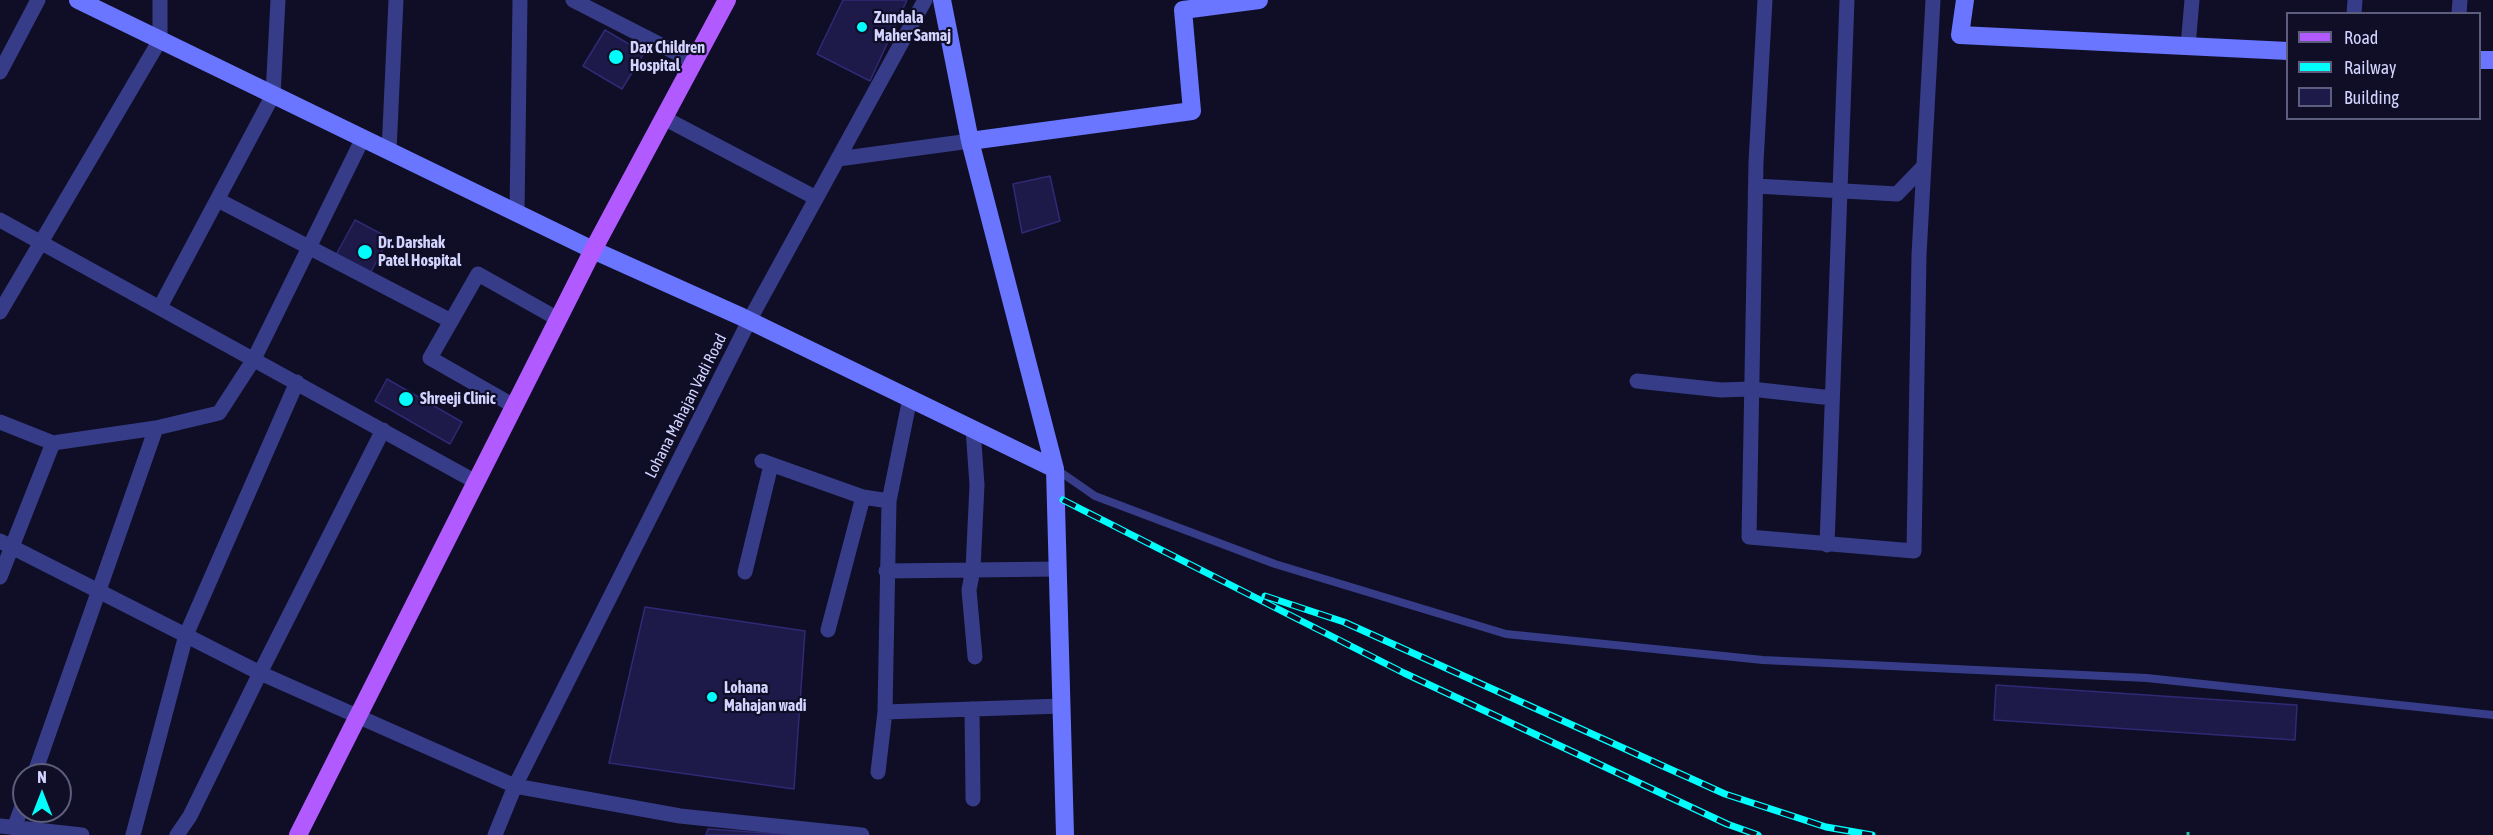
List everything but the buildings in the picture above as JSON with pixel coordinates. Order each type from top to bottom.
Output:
[{"type":"main road","points":[[298,835],[593,250],[727,0]]},
{"type":"street","points":[[0,72],[38,0]]},
{"type":"street","points":[[78,0],[593,250],[749,321],[1055,468]]},
{"type":"street","points":[[0,312],[159,40],[160,0]]},
{"type":"street","points":[[160,307],[273,95],[278,0]]},
{"type":"street","points":[[389,151],[396,0]]},
{"type":"street","points":[[518,213],[520,0]]},
{"type":"street","points":[[573,0],[694,62]]},
{"type":"street","name":"Lohana Mahajan Vadi Road","points":[[495,835],[515,786],[749,321],[925,0]]},
{"type":"street","points":[[942,0],[970,141],[1055,468],[1065,835]]},
{"type":"street","points":[[838,159],[1191,111],[1182,5],[1258,0]]},
{"type":"street","points":[[1765,0],[1756,186],[1750,389],[1749,537],[1914,551],[1919,255],[1933,0]]},
{"type":"street","points":[[1827,544],[1847,0]]},
{"type":"street","points":[[1965,0],[1960,35],[2286,51]]},
{"type":"street","points":[[2188,46],[2192,0]]},
{"type":"street","points":[[664,118],[816,198]]},
{"type":"street","points":[[0,422],[53,443],[156,428],[219,413],[254,359],[363,138]]},
{"type":"street","points":[[1756,186],[1898,194],[1924,166]]},
{"type":"street","points":[[218,200],[451,321]]},
{"type":"street","points":[[0,220],[476,482]]},
{"type":"street","points":[[514,406],[430,358],[478,274],[558,319]]},
{"type":"street","points":[[1637,381],[1721,390],[1750,389],[1832,398]]},
{"type":"street","points":[[133,835],[186,635],[297,382]]},
{"type":"street","points":[[878,772],[885,712],[889,501],[910,398]]},
{"type":"street","points":[[38,763],[156,428]]},
{"type":"street","points":[[973,429],[976,484],[973,569],[969,590],[975,657]]},
{"type":"street","points":[[177,835],[190,816],[382,430]]},
{"type":"street","points":[[0,577],[5,544],[53,443]]},
{"type":"street","points":[[745,573],[767,463],[863,497],[889,501]]},
{"type":"street","points":[[828,630],[863,497]]},
{"type":"street","points":[[5,544],[260,673],[515,786],[680,816],[862,835]]},
{"type":"street","points":[[886,571],[1058,569]]},
{"type":"street","points":[[885,712],[1062,706]]},
{"type":"street","points":[[972,709],[973,799]]},
{"type":"street","points":[[7,827],[82,835]]},
{"type":"lane","points":[[1055,468],[1095,496],[1275,564],[1506,634],[1763,660],[2147,678],[2493,715]]},
{"type":"railway","points":[[1063,500],[1404,673],[1727,824],[1758,835]]},
{"type":"railway","points":[[1265,596],[1344,622],[1725,794],[1826,827],[1872,835]]},
{"type":"place","name":"Zundala Maher Samaj","points":[[862,27]]},
{"type":"place","name":"Dax Children Hospital","points":[[616,57]]},
{"type":"place","name":"Dr. Darshak Patel Hospital","points":[[365,252]]},
{"type":"place","name":"Shreeji Clinic","points":[[406,399]]},
{"type":"place","name":"Lohana Mahajan wadi","points":[[712,697]]}]
